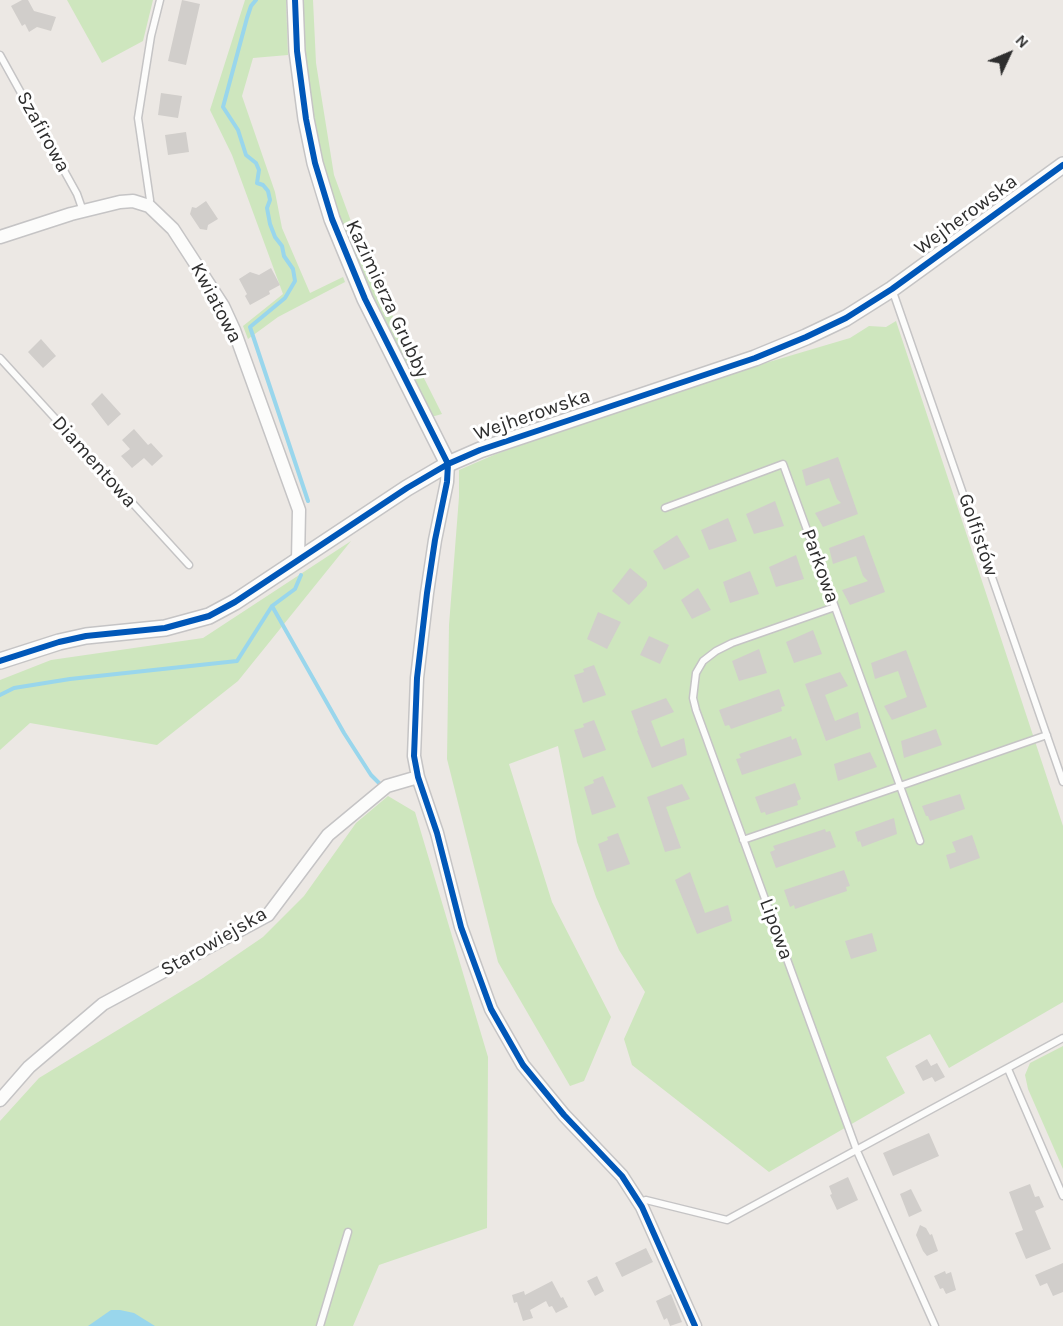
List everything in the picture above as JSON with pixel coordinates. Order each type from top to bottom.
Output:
[{"type":"street","name":"Kazimierza Grubby","points":[[295,0],[299,67],[306,119],[315,163],[332,219],[364,300],[448,464]]},
{"type":"street","name":"Wejherowska","points":[[0,661],[39,647],[86,636],[157,630],[202,618],[235,603],[407,488],[448,464],[480,450],[755,358],[806,337],[846,318],[892,289],[1063,165]]},
{"type":"street","points":[[0,237],[120,202],[134,201],[149,206]]},
{"type":"street","name":"Kwiatowa","points":[[149,206],[173,229],[222,306],[234,330],[299,510],[298,561]]},
{"type":"street","points":[[448,464],[447,482],[435,540],[417,678],[414,756],[418,777],[437,832],[461,927],[491,1009],[522,1065],[564,1115],[622,1176],[639,1202],[695,1326]]},
{"type":"street","name":"Starowiejska","points":[[0,1101],[29,1067],[103,1004],[268,915],[328,835],[387,786],[418,777]]},
{"type":"lane","points":[[149,206],[138,118],[151,36],[160,0]]},
{"type":"lane","name":"Szafirowa","points":[[0,55],[77,194],[83,211]]},
{"type":"lane","name":"Golfistów","points":[[892,289],[1063,782]]},
{"type":"lane","name":"Diamentowa","points":[[0,358],[189,565]]},
{"type":"lane","name":"Parkowa","points":[[665,508],[783,464],[920,841]]},
{"type":"lane","name":"Lipowa","points":[[835,607],[732,643],[716,651],[696,673],[693,687],[696,710],[857,1151],[935,1326]]},
{"type":"lane","points":[[743,840],[1047,735]]},
{"type":"lane","points":[[639,1202],[646,1200],[727,1220],[1063,1038]]},
{"type":"lane","points":[[1008,1069],[1063,1196]]},
{"type":"lane","points":[[321,1326],[348,1232]]},
{"type":"green space","points":[[67,0],[153,0],[143,41],[102,63]]},
{"type":"green space","points":[[245,0],[286,0],[288,55],[253,58],[242,96],[275,192],[282,228],[310,293],[343,277],[345,282],[278,317],[248,339],[243,326],[283,294],[232,155],[210,110]]},
{"type":"green space","points":[[300,0],[313,0],[316,63],[334,175],[367,265],[442,414],[431,417],[390,340],[332,206],[309,106]]},
{"type":"green space","points":[[896,321],[1063,826],[1063,1002],[949,1068],[930,1034],[886,1057],[905,1093],[769,1172],[632,1065],[624,1039],[645,992],[619,950],[596,897],[577,842],[558,746],[509,764],[552,902],[611,1017],[584,1081],[570,1086],[498,962],[447,759],[449,625],[459,470],[496,454],[590,421],[752,367],[850,338],[869,326],[886,327]]},
{"type":"green space","points":[[351,541],[238,681],[157,745],[30,723],[0,750],[0,680],[51,660],[203,638]]},
{"type":"green space","points":[[388,796],[415,812],[488,1057],[487,1228],[379,1265],[353,1326],[0,1326],[0,1121],[39,1078],[203,978],[263,937],[304,896],[356,823]]},
{"type":"green space","points":[[1063,1046],[1063,1169],[1028,1089],[1025,1075],[1030,1063]]},
{"type":"water","points":[[111,1310],[134,1313],[155,1326],[88,1326]]},
{"type":"building","points":[[22,0],[28,0],[34,11],[56,17],[51,31],[37,27],[29,32],[25,24],[22,26],[11,6]]},
{"type":"building","points":[[182,0],[200,4],[186,65],[168,61]]},
{"type":"building","points":[[161,93],[182,96],[178,118],[158,115]]},
{"type":"building","points":[[186,132],[189,152],[168,155],[165,135]]},
{"type":"building","points":[[206,201],[218,219],[208,225],[207,230],[200,229],[190,214],[192,207],[196,208]]},
{"type":"building","points":[[271,268],[280,285],[269,291],[270,294],[250,305],[239,279],[250,272],[259,275]]},
{"type":"building","points":[[41,339],[56,356],[43,368],[28,352]]},
{"type":"building","points":[[102,393],[121,414],[108,426],[91,404]]},
{"type":"building","points":[[134,429],[148,445],[151,443],[163,456],[152,466],[144,458],[132,468],[121,456],[130,449],[122,440]]},
{"type":"building","points":[[838,457],[858,514],[823,527],[815,513],[841,503],[837,499],[829,478],[806,486],[802,470]]},
{"type":"building","points":[[775,501],[784,526],[754,534],[746,514]]},
{"type":"building","points":[[728,518],[737,541],[709,550],[701,530]]},
{"type":"building","points":[[677,535],[690,557],[664,570],[653,551]]},
{"type":"building","points":[[864,535],[885,592],[850,605],[842,590],[868,581],[863,576],[856,556],[833,564],[829,548]]},
{"type":"building","points":[[796,555],[804,579],[776,587],[769,567]]},
{"type":"building","points":[[630,568],[647,582],[647,586],[629,605],[612,591]]},
{"type":"building","points":[[750,571],[759,594],[730,603],[723,582]]},
{"type":"building","points":[[698,588],[711,610],[692,619],[681,600]]},
{"type":"building","points":[[598,612],[621,622],[607,649],[587,639]]},
{"type":"building","points":[[813,630],[822,654],[794,663],[786,642]]},
{"type":"building","points":[[649,636],[669,645],[660,664],[640,655]]},
{"type":"building","points":[[759,649],[767,673],[739,681],[732,661]]},
{"type":"building","points":[[906,650],[927,707],[892,720],[884,706],[907,697],[898,671],[875,679],[871,663]]},
{"type":"building","points":[[594,665],[606,695],[583,703],[574,675]]},
{"type":"building","points":[[840,672],[848,686],[825,695],[835,721],[858,712],[861,728],[826,741],[805,684]]},
{"type":"building","points":[[779,689],[785,706],[781,707],[782,711],[731,729],[729,725],[725,726],[719,710]]},
{"type":"building","points":[[666,698],[674,712],[651,721],[661,747],[684,738],[687,755],[652,768],[631,711]]},
{"type":"building","points":[[594,720],[606,750],[583,758],[574,730]]},
{"type":"building","points":[[936,729],[942,745],[904,758],[901,741]]},
{"type":"building","points":[[791,736],[792,740],[796,738],[802,755],[742,775],[736,759],[741,758],[739,754]]},
{"type":"building","points":[[870,752],[877,767],[838,781],[834,764]]},
{"type":"building","points":[[603,776],[616,807],[592,815],[584,787]]},
{"type":"building","points":[[795,783],[801,799],[797,801],[798,805],[766,815],[765,812],[761,813],[755,797]]},
{"type":"building","points":[[682,784],[690,799],[666,807],[681,848],[665,852],[647,797]]},
{"type":"building","points":[[960,794],[965,809],[930,821],[926,816],[922,806]]},
{"type":"building","points":[[894,818],[897,834],[862,847],[860,841],[858,842],[855,832]]},
{"type":"building","points":[[825,829],[826,832],[830,831],[836,847],[776,868],[770,852],[775,850],[773,846]]},
{"type":"building","points":[[618,833],[630,864],[607,872],[598,844]]},
{"type":"building","points":[[972,835],[980,858],[950,869],[946,855],[956,852],[952,842]]},
{"type":"building","points":[[844,870],[850,886],[846,887],[847,891],[795,909],[794,905],[790,907],[784,890]]},
{"type":"building","points":[[690,872],[705,913],[728,905],[732,921],[697,934],[675,880]]},
{"type":"building","points":[[872,933],[877,951],[851,959],[845,941]]},
{"type":"building","points":[[927,1059],[931,1066],[937,1063],[945,1077],[935,1082],[932,1077],[923,1081],[915,1066]]},
{"type":"building","points":[[929,1133],[939,1156],[893,1176],[883,1153]]},
{"type":"building","points":[[848,1177],[858,1200],[837,1210],[830,1195],[832,1194],[829,1186]]},
{"type":"building","points":[[1030,1184],[1035,1197],[1039,1196],[1044,1207],[1035,1211],[1051,1249],[1026,1259],[1015,1233],[1023,1230],[1009,1192]]},
{"type":"building","points":[[911,1189],[922,1211],[909,1217],[900,1194]]},
{"type":"building","points":[[920,1225],[926,1228],[930,1235],[932,1234],[938,1251],[927,1256],[916,1235]]},
{"type":"building","points":[[646,1248],[653,1262],[622,1277],[615,1263]]},
{"type":"building","points":[[1063,1263],[1063,1292],[1053,1296],[1047,1283],[1040,1286],[1035,1275]]},
{"type":"building","points":[[945,1271],[946,1274],[951,1272],[956,1290],[946,1294],[943,1288],[940,1289],[934,1276]]},
{"type":"building","points":[[597,1276],[604,1291],[595,1296],[587,1281]]},
{"type":"building","points":[[552,1281],[568,1307],[556,1313],[546,1301],[530,1310],[533,1318],[523,1321],[517,1302],[514,1303],[512,1295],[524,1291],[525,1295]]},
{"type":"building","points":[[671,1294],[682,1322],[670,1326],[667,1318],[664,1320],[656,1301]]},
{"type":"waterway","points":[[256,0],[247,18],[223,107],[238,130],[246,155],[256,163],[259,170],[257,183],[263,185],[268,191],[270,200],[267,208],[270,224],[275,237],[282,246],[284,256],[293,269],[295,281],[285,298],[250,327],[308,501]]},
{"type":"waterway","points":[[0,695],[14,688],[70,679],[237,661],[272,606],[295,589],[301,575]]},
{"type":"waterway","points":[[272,606],[344,733],[371,775],[380,784]]},
{"type":"cycle path","points":[[295,0],[297,51],[306,119],[315,163],[332,219],[365,299],[448,464],[447,482],[427,593],[417,678],[414,756],[461,927],[491,1009],[523,1065],[564,1115],[622,1176],[642,1207],[695,1326]]},
{"type":"cycle path","points":[[0,661],[86,636],[165,628],[209,616],[235,602],[407,488],[448,464],[480,450],[755,358],[846,318],[892,289],[1063,165]]}]
